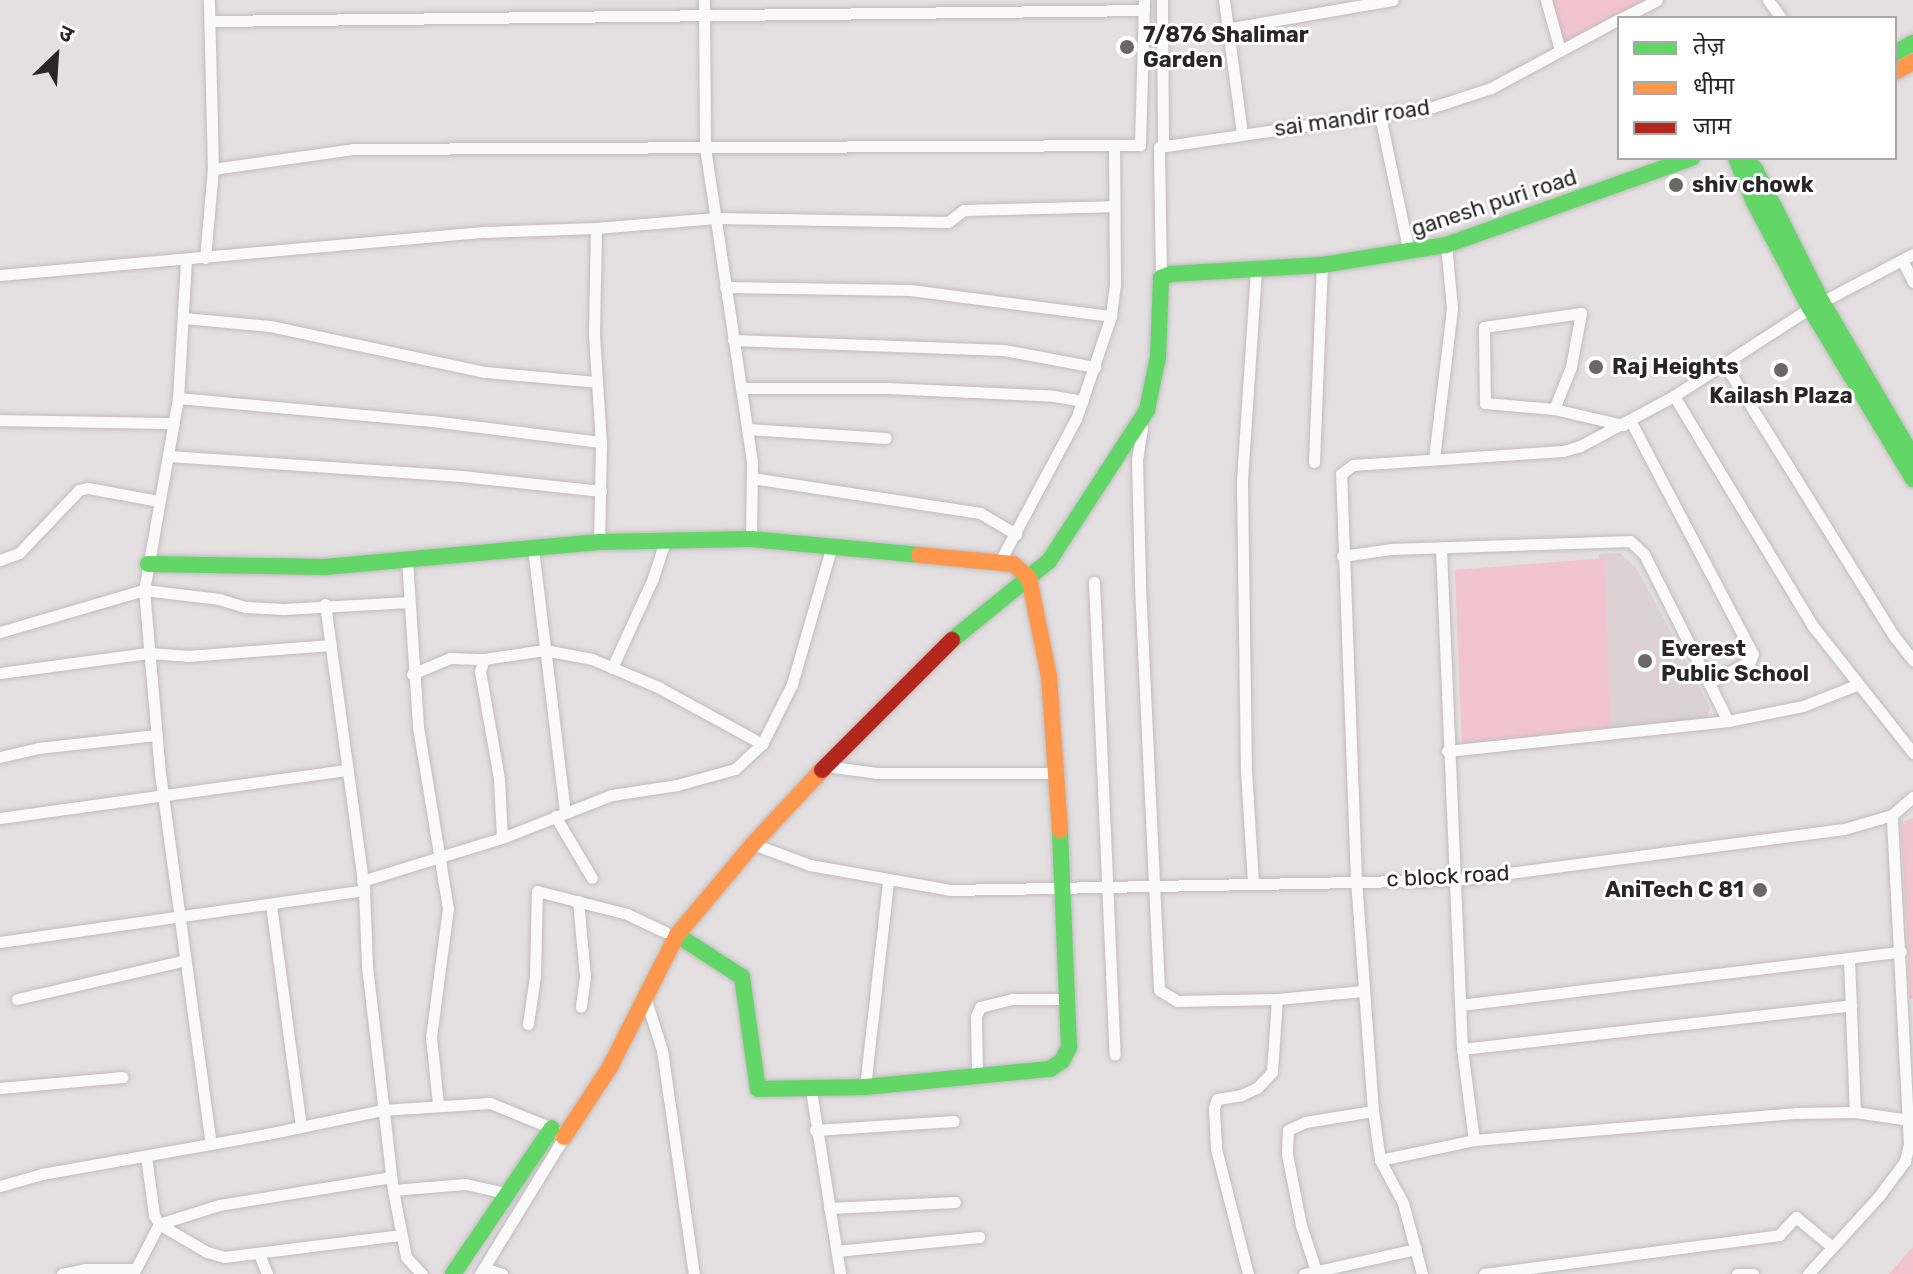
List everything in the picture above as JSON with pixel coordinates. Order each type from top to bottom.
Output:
[{"type":"street","points":[[205,258],[213,169],[209,0]]},
{"type":"street","points":[[1162,0],[1163,145],[1159,147],[1161,278],[1158,357],[1137,459],[1157,981],[1166,997],[1177,1001],[1277,999],[1363,991]]},
{"type":"street","points":[[1224,0],[1242,133]]},
{"type":"street","points":[[1326,0],[1327,13]]},
{"type":"street","points":[[1226,29],[1392,0]]},
{"type":"street","points":[[1546,0],[1560,50]]},
{"type":"street","name":"sai mandir road","points":[[1626,16],[1657,0]]},
{"type":"street","points":[[210,21],[704,6],[1144,5],[1140,145],[353,149],[213,169]]},
{"type":"street","points":[[704,6],[705,147],[747,429],[752,478],[751,539]]},
{"type":"street","name":"sai mandir road","points":[[1163,145],[1433,107],[1491,88],[1617,21]]},
{"type":"street","points":[[1380,116],[1409,253]]},
{"type":"street","points":[[1006,563],[1016,534],[1083,401],[1111,316],[1115,285],[1114,145]]},
{"type":"street","name":"ganesh puri road","points":[[1161,278],[1171,274],[1322,265],[1446,245],[1686,160]]},
{"type":"street","points":[[1737,160],[1754,202],[1913,457]]},
{"type":"street","points":[[1745,160],[1755,169],[1816,305],[1913,479]]},
{"type":"street","points":[[0,275],[486,232],[596,228],[716,218],[948,222],[964,210],[1114,206]]},
{"type":"street","points":[[596,228],[596,382],[601,442],[599,542]]},
{"type":"street","points":[[1434,459],[1452,308],[1446,245]]},
{"type":"street","points":[[1422,1274],[1403,1203],[1380,1160],[1373,1111],[1356,880],[1340,482],[1345,469],[1353,465],[1563,451],[1627,424],[1816,305],[1907,257],[1913,282]]},
{"type":"street","points":[[186,260],[178,398],[144,590],[156,735],[211,1144]]},
{"type":"street","points":[[1314,462],[1322,265]]},
{"type":"street","points":[[1253,882],[1246,772],[1242,480],[1256,269]]},
{"type":"street","points":[[725,287],[910,290],[1111,316]]},
{"type":"street","points":[[1554,409],[1571,367],[1581,313],[1484,327],[1485,403],[1554,409],[1627,424],[1753,654],[1750,661],[1709,683]]},
{"type":"street","points":[[184,318],[270,326],[485,372],[596,382]]},
{"type":"street","points":[[733,340],[1004,350],[1095,367]]},
{"type":"street","points":[[1724,363],[1894,636],[1913,660]]},
{"type":"street","points":[[741,388],[887,388],[1054,396],[1083,401]]},
{"type":"street","points":[[1674,396],[1812,625],[1856,685],[1913,753]]},
{"type":"street","points":[[178,398],[432,421],[601,442]]},
{"type":"street","points":[[453,1274],[506,1193],[610,1067],[645,997],[671,933],[826,766],[940,650],[1049,561],[1147,410]]},
{"type":"street","points":[[0,420],[174,423]]},
{"type":"street","points":[[747,429],[886,438]]},
{"type":"street","points":[[169,456],[461,476],[601,491]]},
{"type":"street","points":[[752,478],[980,513],[1016,534]]},
{"type":"street","points":[[0,560],[19,553],[79,490],[158,501]]},
{"type":"street","points":[[148,564],[325,567],[599,542],[751,539],[1006,563],[1029,578],[1049,676],[1064,887],[1069,1047],[1062,1061],[1050,1069],[977,1077],[811,1090],[758,1089],[742,977],[671,933],[627,914],[536,892],[535,976],[528,1024]]},
{"type":"street","points":[[612,668],[653,578],[665,541]]},
{"type":"street","points":[[1342,556],[1391,549],[1630,541],[1644,554],[1728,721]]},
{"type":"street","points":[[1,938],[271,905],[363,885],[502,838],[612,795],[677,785],[735,769],[762,744],[792,684],[832,545]]},
{"type":"street","points":[[533,548],[560,814],[592,878]]},
{"type":"street","points":[[1441,548],[1447,751],[1456,880],[1462,1049],[1474,1140]]},
{"type":"street","points":[[407,560],[412,674],[448,908],[431,1037],[438,1104]]},
{"type":"street","points":[[1094,582],[1099,736],[1111,886],[1115,1055]]},
{"type":"street","points":[[0,632],[144,590],[219,599],[246,607],[284,609],[325,604],[409,602]]},
{"type":"street","points":[[325,604],[363,885],[382,1110],[391,1177],[406,1257],[419,1273]]},
{"type":"street","points":[[0,673],[148,653],[187,656],[331,645]]},
{"type":"street","points":[[412,674],[450,658],[484,659],[544,650],[592,659],[658,687],[762,744]]},
{"type":"street","points":[[484,659],[480,671],[499,779],[502,838]]},
{"type":"street","points":[[1447,751],[1728,721],[1803,706],[1856,685]]},
{"type":"street","points":[[0,757],[38,748],[156,735]]},
{"type":"street","points":[[826,766],[877,773],[1055,773]]},
{"type":"street","points":[[0,818],[164,798],[348,770]]},
{"type":"street","name":"c block road","points":[[753,844],[810,865],[888,881],[973,891],[1155,884],[1456,880],[1844,829],[1892,815],[1913,797]]},
{"type":"street","points":[[1808,1274],[1905,1161],[1910,1120],[1908,998],[1901,952],[1892,815]]},
{"type":"street","points":[[865,1087],[888,881]]},
{"type":"street","points":[[578,901],[585,977],[581,1007]]},
{"type":"street","points":[[271,905],[301,1127]]},
{"type":"street","points":[[1460,1005],[1901,952]]},
{"type":"street","points":[[1849,959],[1855,1112]]},
{"type":"street","points":[[17,999],[186,960]]},
{"type":"street","points":[[645,997],[662,1050],[694,1274]]},
{"type":"street","points":[[977,1077],[976,1016],[980,1007],[1013,999],[1066,999]]},
{"type":"street","points":[[1248,1274],[1216,1148],[1214,1108],[1217,1099],[1250,1091],[1272,1072],[1277,999]]},
{"type":"street","points":[[1462,1049],[1852,1005]]},
{"type":"street","points":[[0,1088],[123,1077]]},
{"type":"street","points":[[811,1090],[840,1274]]},
{"type":"street","points":[[0,1186],[42,1174],[382,1110],[438,1104],[490,1103],[558,1132]]},
{"type":"street","points":[[1373,1111],[1305,1122],[1288,1130],[1287,1154],[1312,1273],[1416,1249]]},
{"type":"street","points":[[1380,1160],[1474,1140],[1797,1113],[1855,1112],[1910,1120]]},
{"type":"street","points":[[815,1130],[954,1121]]},
{"type":"street","points":[[502,1274],[482,1271],[558,1132]]},
{"type":"street","points":[[146,1156],[154,1215],[159,1224],[207,1252],[224,1257],[259,1254],[400,1235]]},
{"type":"street","points":[[62,1274],[85,1269],[134,1271],[159,1224],[219,1205],[391,1177]]},
{"type":"street","points":[[393,1190],[465,1184],[506,1193]]},
{"type":"street","points":[[829,1208],[955,1202]]},
{"type":"street","points":[[1484,1274],[1779,1235],[1796,1217],[1832,1247]]},
{"type":"street","points":[[837,1251],[979,1237]]},
{"type":"street","points":[[259,1254],[267,1274]]},
{"type":"street","points":[[1737,1274],[1753,1274]]},
{"type":"shaded area","points":[[1546,0],[1657,0],[1626,16],[1617,16],[1617,21],[1560,50]]},
{"type":"shaded area","name":"Everest Public School","points":[[1620,553],[1636,568],[1662,615],[1710,708],[1707,717],[1607,730],[1599,554]]},
{"type":"shaded area","points":[[1605,558],[1610,732],[1538,750],[1462,749],[1455,570]]},
{"type":"shaded area","points":[[1913,818],[1913,999],[1910,999],[1901,822]]},
{"type":"shaded area","points":[[1913,1247],[1913,1274],[1889,1274]]},
{"type":"traffic: fast","points":[[1897,52],[1913,43]]},
{"type":"traffic: fast","points":[[952,640],[1049,561],[1147,410],[1158,357],[1161,278],[1171,274],[1322,265],[1446,245],[1686,160]]},
{"type":"traffic: fast","points":[[1737,160],[1754,202],[1810,308],[1913,479]]},
{"type":"traffic: fast","points":[[1745,160],[1755,169],[1822,302],[1913,457]]},
{"type":"traffic: fast","points":[[148,564],[325,567],[599,542],[751,539],[919,555]]},
{"type":"traffic: fast","points":[[677,935],[742,977],[758,1089],[865,1087],[1050,1069],[1062,1061],[1069,1047],[1060,831]]},
{"type":"traffic: fast","points":[[453,1274],[552,1128]]},
{"type":"traffic: slow","points":[[1897,71],[1913,62]]},
{"type":"traffic: slow","points":[[919,555],[1013,564],[1029,578],[1049,676],[1060,831]]},
{"type":"traffic: slow","points":[[564,1137],[610,1067],[677,935],[753,844],[822,770]]},
{"type":"traffic: jam","points":[[822,770],[952,640]]},
{"type":"place","name":"7/876 Shalimar Garden","points":[[1127,47]]},
{"type":"place","name":"shiv chowk","points":[[1676,185]]},
{"type":"place","name":"Raj Heights","points":[[1596,367]]},
{"type":"place","name":"Kailash Plaza","points":[[1781,370]]},
{"type":"place","name":"Everest Public School","points":[[1645,661]]},
{"type":"place","name":"AniTech C 81","points":[[1760,890]]}]
